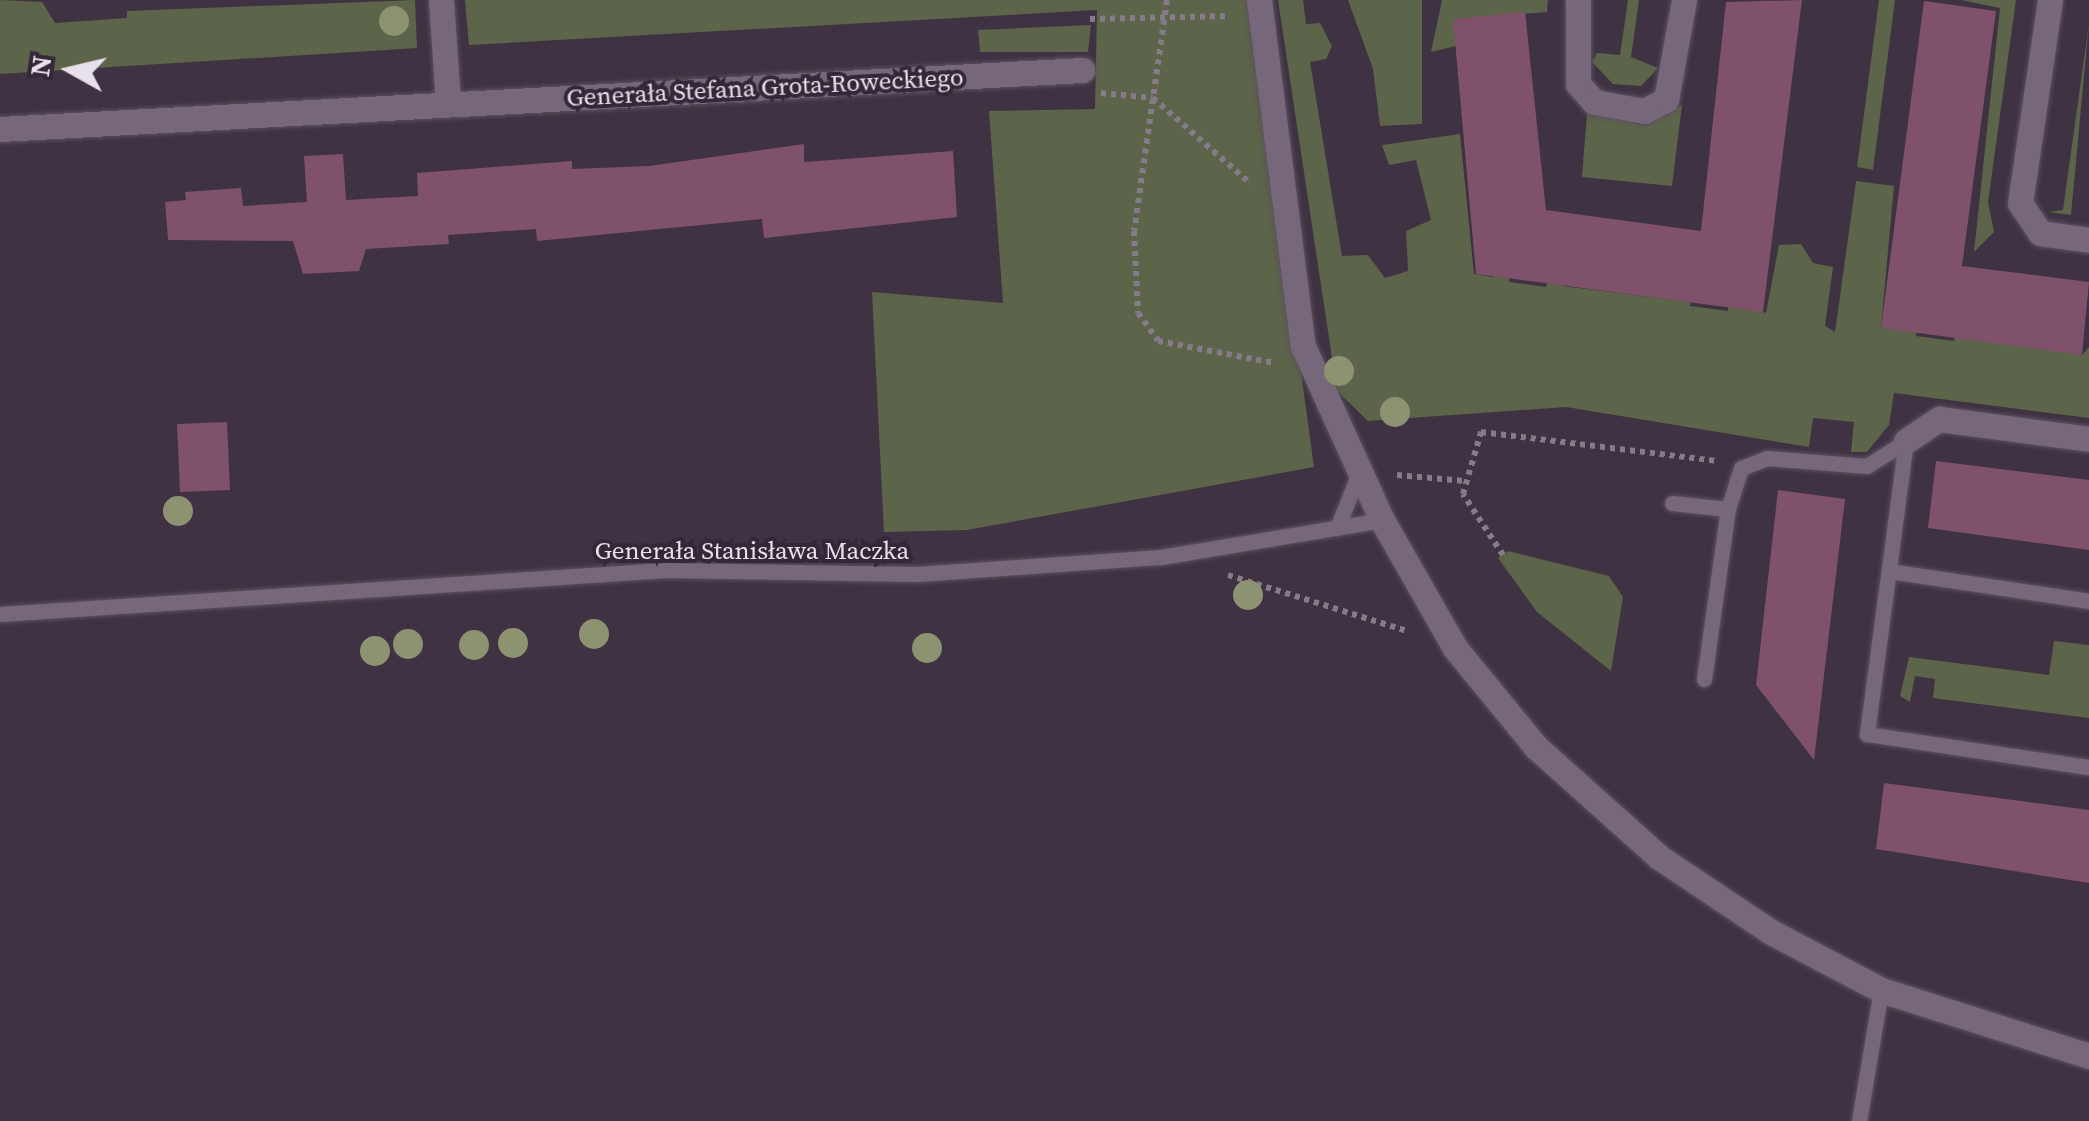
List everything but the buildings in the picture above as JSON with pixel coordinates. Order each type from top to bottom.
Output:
[{"type":"street","points":[[441,0],[448,104]]},
{"type":"street","points":[[1258,0],[1282,211],[1303,346],[1382,520],[1455,648],[1536,747],[1659,857],[1771,932],[1881,990],[2089,1056]]},
{"type":"street","points":[[1578,0],[1578,84],[1594,102],[1644,111],[1666,100],[1684,0]]},
{"type":"street","points":[[2050,0],[2020,202],[2040,233],[2089,240]]},
{"type":"street","name":"Generała Stefana Grota-Roweckiego","points":[[0,130],[448,104],[1085,81]]},
{"type":"street","points":[[1906,441],[1939,420],[2089,439]]},
{"type":"lane","points":[[1704,679],[1728,509],[1741,468],[1767,458],[1868,466],[1906,441]]},
{"type":"lane","points":[[1906,441],[1867,734],[2089,767]]},
{"type":"lane","points":[[1337,528],[1359,473]]},
{"type":"lane","points":[[1672,503],[1728,509]]},
{"type":"lane","name":"Generała Stanisława Maczka","points":[[0,614],[666,570],[917,574],[1160,557],[1382,520]]},
{"type":"lane","points":[[1889,571],[2089,601]]},
{"type":"lane","points":[[1859,1121],[1881,990]]},
{"type":"path","points":[[1167,0],[1134,231],[1138,313],[1158,341],[1245,352],[1318,380]]},
{"type":"path","points":[[1090,19],[1168,10],[1219,10],[1262,31]]},
{"type":"path","points":[[1085,81],[1152,98],[1282,211]]},
{"type":"path","points":[[1503,555],[1463,494],[1480,432],[1720,462]]},
{"type":"path","points":[[1359,473],[1465,481]]},
{"type":"path","points":[[1213,571],[1455,648]]},
{"type":"green space","points":[[0,0],[42,2],[55,23],[127,18],[127,11],[415,0],[417,48],[0,74]]},
{"type":"green space","points":[[465,0],[1250,0],[1314,467],[967,530],[884,532],[872,292],[1003,303],[989,111],[1095,109],[1097,10],[469,45]]},
{"type":"green space","points":[[1278,0],[1303,0],[1306,24],[1320,23],[1332,46],[1326,59],[1310,62],[1342,256],[1368,255],[1385,278],[1408,271],[1406,231],[1431,220],[1416,160],[1389,165],[1382,145],[1460,134],[1474,274],[1493,277],[1495,268],[1510,270],[1509,282],[1546,287],[1549,275],[1563,286],[1674,300],[1691,294],[1690,306],[1728,311],[1729,299],[1766,313],[1779,245],[1801,244],[1813,263],[1833,267],[1825,326],[1835,332],[1856,181],[1894,186],[1881,328],[1917,324],[1916,336],[1954,341],[1956,329],[2082,355],[2089,347],[2089,418],[1894,393],[1889,425],[1867,452],[1851,452],[1854,422],[1813,418],[1809,447],[1566,407],[1368,421],[1337,391]]},
{"type":"green space","points":[[1348,0],[1422,0],[1422,124],[1380,126],[1373,69]]},
{"type":"green space","points":[[1442,0],[1548,0],[1547,12],[1454,19],[1456,46],[1431,52]]},
{"type":"green space","points":[[1628,0],[1639,0],[1631,57],[1658,68],[1641,86],[1613,84],[1592,62],[1597,53],[1620,55]]},
{"type":"green space","points":[[1879,0],[1895,0],[1873,170],[1857,167]]},
{"type":"green space","points":[[1961,0],[2016,0],[1988,202],[1994,232],[1974,252],[2000,8]]},
{"type":"green space","points":[[2089,23],[2071,215],[2048,212],[2063,210]]},
{"type":"green space","points":[[1091,25],[1088,52],[980,52],[978,30]]},
{"type":"green space","points":[[1682,105],[1672,186],[1582,177],[1587,113],[1644,125]]},
{"type":"green space","points":[[1508,551],[1609,576],[1623,597],[1611,671],[1537,612],[1498,558]]},
{"type":"green space","points":[[2054,641],[2089,645],[2089,718],[1933,698],[1935,679],[1915,676],[1910,702],[1900,696],[1909,657],[2049,675]]}]
